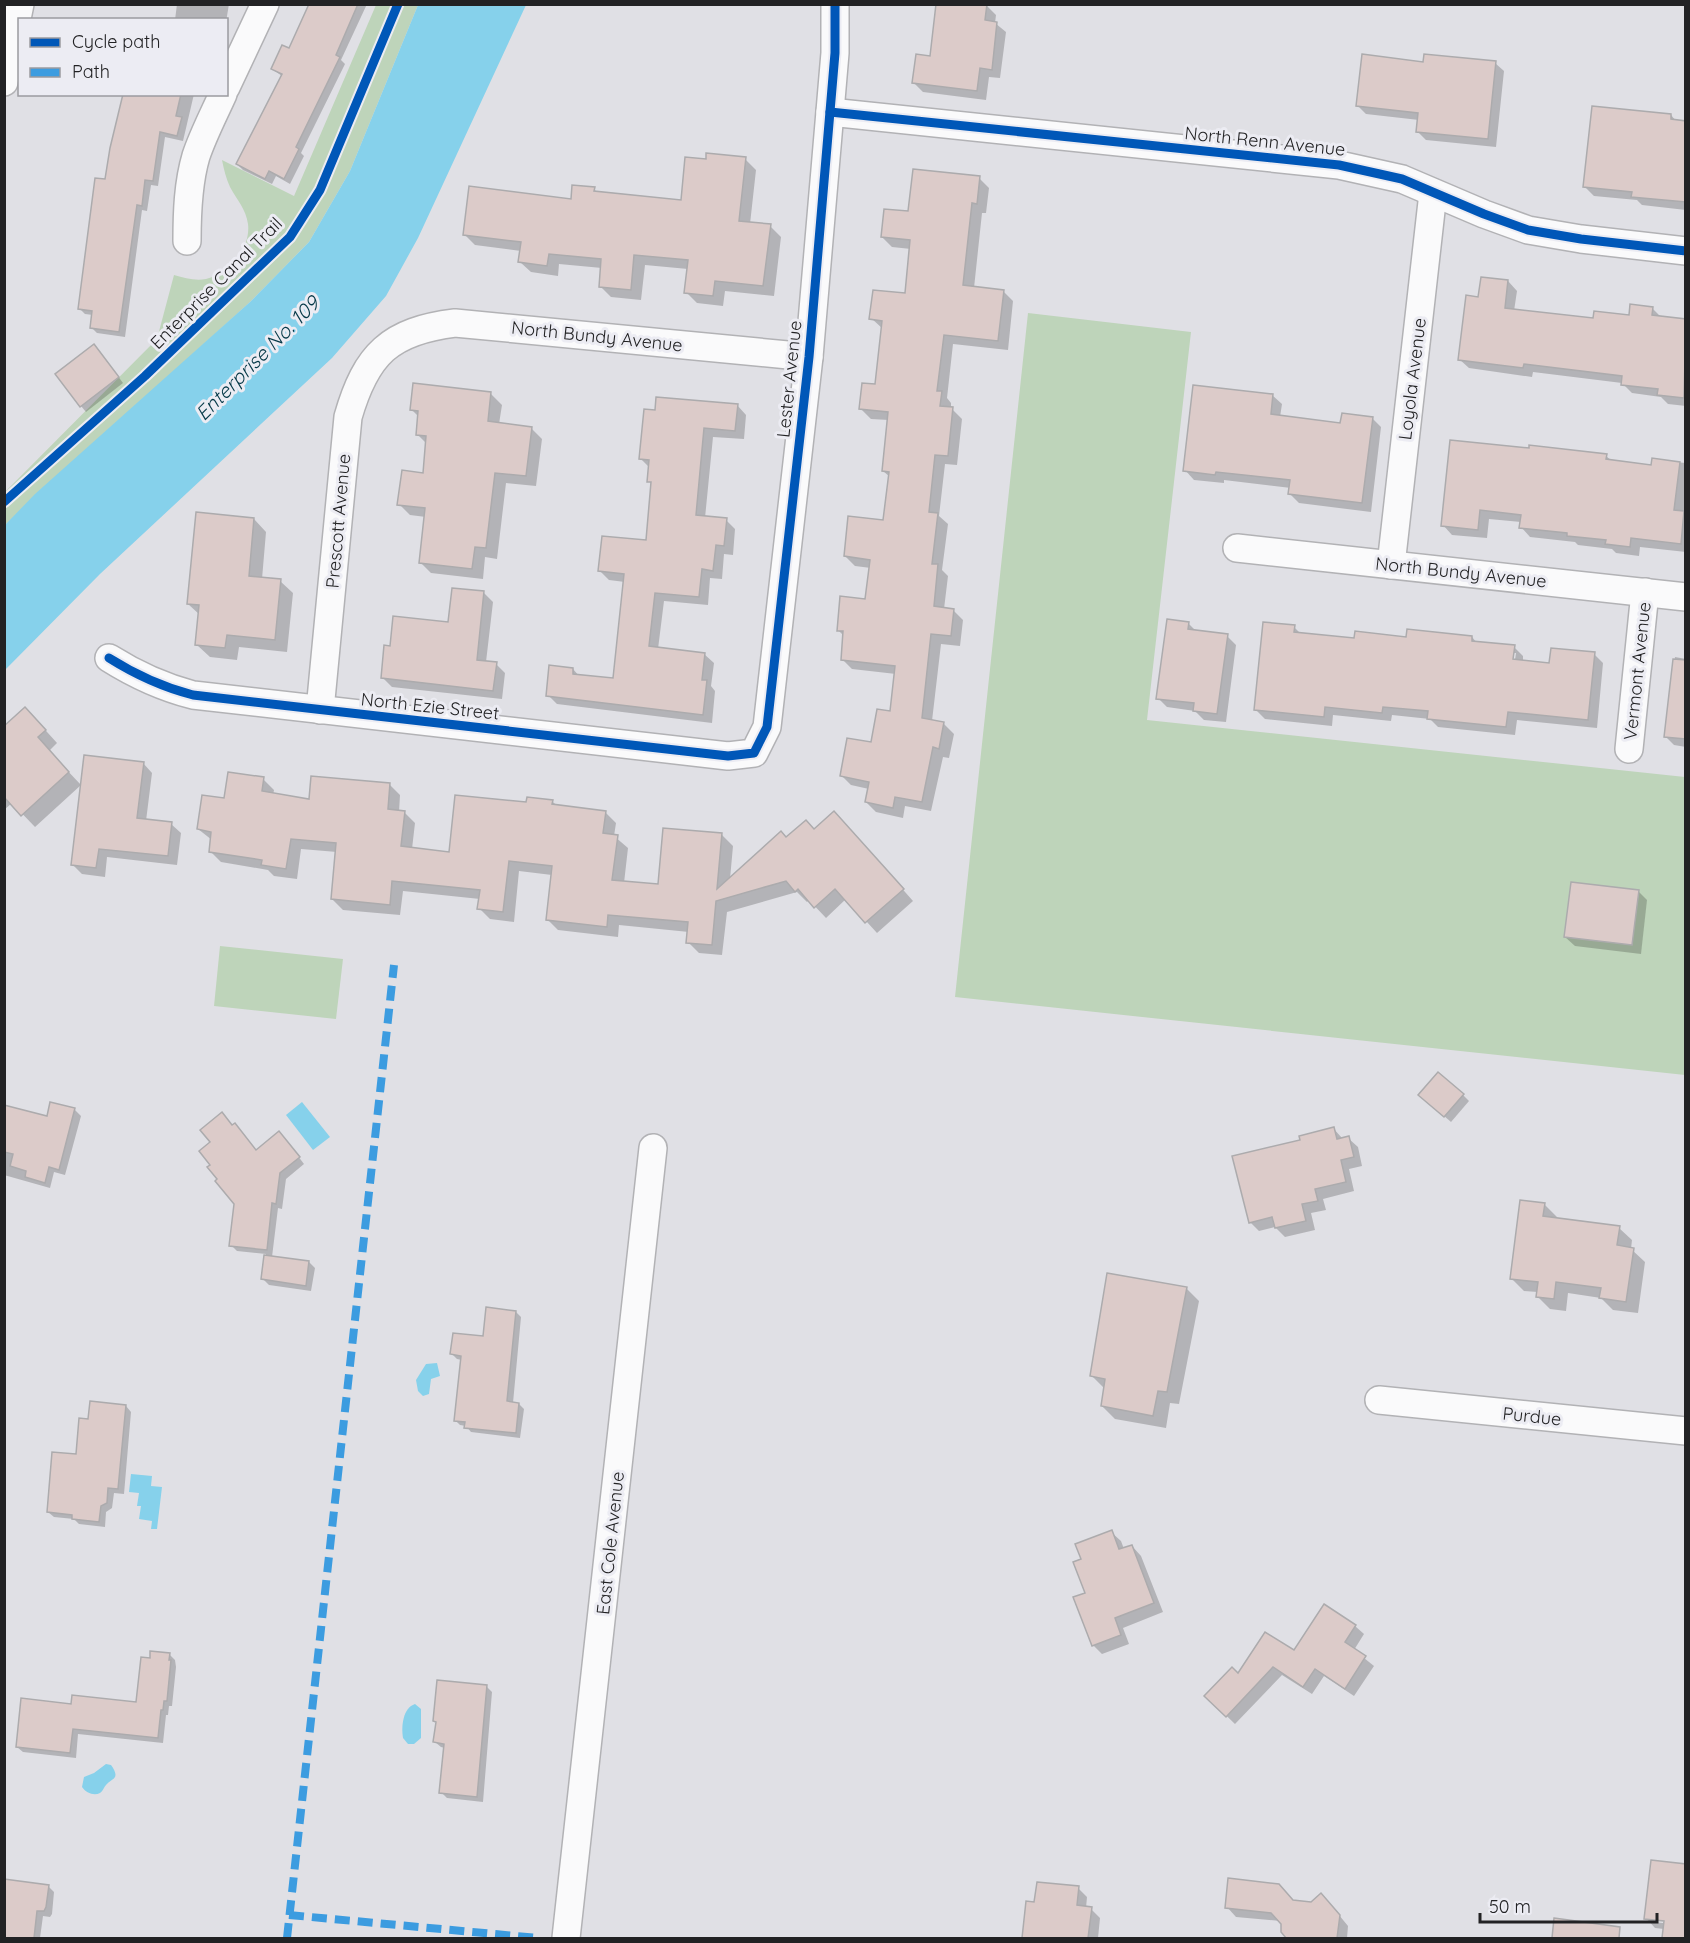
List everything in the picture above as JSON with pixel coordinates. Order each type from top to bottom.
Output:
[{"type":"street","points":[[4,82],[20,4]]},
{"type":"street","points":[[228,83],[265,4]]},
{"type":"street","name":"Lester Avenue","points":[[754,753],[767,727],[809,357],[835,53],[835,4]]},
{"type":"street","points":[[187,241],[189,191],[196,156],[222,96]]},
{"type":"street","name":"North Renn Avenue","points":[[830,112],[1339,165],[1402,178],[1433,193],[1528,230],[1581,239],[1686,250]]},
{"type":"street","name":"Loyola Avenue","points":[[1391,565],[1433,193]]},
{"type":"street","name":"North Bundy Avenue","points":[[390,344],[408,332],[455,323],[809,357]]},
{"type":"street","name":"Prescott Avenue","points":[[321,710],[348,417],[364,375],[375,358],[390,344]]},
{"type":"street","name":"North Bundy Avenue","points":[[1237,548],[1686,597]]},
{"type":"street","name":"Vermont Avenue","points":[[1629,749],[1645,592]]},
{"type":"street","name":"North Ezie Street","points":[[109,658],[162,687],[193,695],[728,756],[754,753]]},
{"type":"street","name":"East Cole Avenue","points":[[566,1938],[653,1148]]},
{"type":"street","name":"Purdue","points":[[1379,1400],[1686,1431]]},
{"type":"green space","points":[[376,5],[418,5],[350,171],[309,242],[250,302],[5,525],[5,492],[157,339],[174,275],[198,280],[215,276],[230,266],[242,251],[248,233],[247,219],[230,187],[222,160],[294,196]]},
{"type":"green space","points":[[1028,313],[1191,332],[1147,720],[1685,777],[1685,1075],[955,997]]},
{"type":"green space","points":[[220,946],[343,959],[336,1019],[214,1006]]},
{"type":"water","name":"Enterprise No. 109","points":[[418,5],[526,5],[418,238],[386,296],[332,358],[100,574],[5,670],[5,525],[35,494],[250,302],[309,242],[350,171]]},
{"type":"water","points":[[302,1102],[330,1137],[313,1150],[286,1115]]},
{"type":"water","points":[[437,1363],[440,1376],[431,1379],[429,1394],[423,1396],[418,1391],[416,1380],[426,1364]]},
{"type":"water","points":[[131,1474],[152,1476],[151,1486],[162,1487],[157,1529],[151,1529],[152,1521],[139,1519],[141,1506],[137,1506],[139,1493],[129,1492]]},
{"type":"water","points":[[415,1704],[421,1709],[421,1738],[414,1744],[408,1744],[403,1738],[402,1728],[405,1713]]},
{"type":"water","points":[[106,1764],[111,1765],[114,1770],[114,1778],[98,1794],[86,1791],[82,1787],[84,1777]]},
{"type":"building","points":[[309,4],[358,4],[336,55],[340,57],[296,147],[299,149],[284,179],[269,171],[265,179],[236,164],[282,74],[271,69],[282,45],[289,48]]},
{"type":"building","points":[[936,4],[987,4],[985,20],[997,22],[992,70],[980,68],[977,91],[912,83],[916,54],[930,56]]},
{"type":"building","points":[[1362,54],[1423,62],[1424,54],[1496,61],[1488,139],[1416,132],[1418,113],[1356,106]]},
{"type":"building","points":[[123,96],[181,96],[176,116],[182,117],[177,136],[160,132],[153,181],[145,180],[142,206],[137,205],[119,332],[90,328],[92,311],[78,309],[95,178],[105,179]]},
{"type":"building","points":[[1592,106],[1671,114],[1671,119],[1686,121],[1686,202],[1631,197],[1632,192],[1583,187]]},
{"type":"building","points":[[706,153],[746,157],[739,221],[771,224],[763,286],[715,281],[713,296],[684,293],[688,260],[634,255],[631,290],[599,287],[601,259],[549,254],[547,266],[518,262],[521,242],[463,235],[469,186],[571,199],[572,185],[595,187],[594,191],[681,200],[685,157],[706,159]]},
{"type":"building","points":[[913,169],[980,176],[977,204],[972,203],[963,285],[1004,290],[998,341],[944,335],[937,391],[942,391],[940,406],[953,407],[948,456],[935,455],[929,512],[938,513],[932,564],[938,564],[934,606],[954,609],[951,636],[931,634],[922,718],[944,722],[939,749],[933,747],[922,802],[895,797],[893,808],[865,802],[869,782],[840,776],[847,738],[871,742],[877,709],[890,711],[895,666],[841,660],[843,631],[837,631],[840,596],[865,599],[870,560],[844,556],[848,516],[883,520],[889,472],[882,471],[888,412],[859,409],[862,383],[875,384],[882,321],[869,319],[873,290],[905,293],[910,240],[881,237],[884,209],[908,211]]},
{"type":"building","points":[[1481,277],[1508,280],[1505,308],[1593,318],[1594,311],[1629,315],[1630,304],[1653,307],[1652,315],[1686,319],[1684,398],[1657,395],[1658,389],[1621,385],[1622,376],[1524,364],[1523,368],[1458,360],[1466,295],[1478,297]]},
{"type":"building","points":[[94,344],[119,377],[80,407],[55,374]]},
{"type":"building","points":[[413,383],[491,392],[488,421],[532,427],[526,476],[495,473],[486,548],[475,547],[472,569],[419,563],[425,508],[397,505],[402,470],[423,473],[426,436],[416,435],[418,411],[410,410]]},
{"type":"building","points":[[1193,385],[1273,394],[1271,414],[1340,423],[1342,413],[1373,417],[1362,503],[1288,494],[1290,480],[1183,471]]},
{"type":"building","points":[[656,397],[738,404],[735,431],[704,428],[696,515],[727,518],[724,546],[716,545],[713,571],[702,569],[699,597],[655,593],[649,646],[705,653],[702,680],[707,680],[703,715],[546,696],[549,665],[573,668],[573,674],[613,678],[624,574],[598,571],[602,536],[646,540],[651,482],[647,482],[649,460],[639,459],[644,409],[655,410]]},
{"type":"building","points":[[1450,440],[1529,448],[1529,445],[1607,454],[1606,459],[1651,465],[1652,458],[1680,462],[1674,510],[1684,511],[1681,544],[1631,538],[1630,547],[1605,544],[1606,540],[1519,528],[1521,515],[1480,510],[1478,530],[1441,526]]},
{"type":"building","points":[[196,512],[254,518],[249,576],[281,579],[275,640],[227,635],[225,648],[195,645],[199,605],[187,604]]},
{"type":"building","points":[[452,588],[484,591],[477,660],[497,662],[493,691],[381,678],[384,645],[390,646],[393,616],[448,622]]},
{"type":"building","points":[[1167,619],[1189,622],[1188,629],[1228,634],[1217,714],[1193,711],[1194,703],[1156,699]]},
{"type":"building","points":[[1263,622],[1295,625],[1294,632],[1354,638],[1355,631],[1406,637],[1407,629],[1472,636],[1472,641],[1515,645],[1513,659],[1549,663],[1551,648],[1595,652],[1588,720],[1508,712],[1506,727],[1427,719],[1428,711],[1383,707],[1382,713],[1325,707],[1324,717],[1254,710]]},
{"type":"building","points":[[1673,659],[1686,660],[1686,739],[1664,737]]},
{"type":"building","points":[[25,707],[46,730],[38,737],[69,772],[21,816],[4,797],[4,726]]},
{"type":"building","points":[[84,755],[144,762],[137,818],[172,822],[168,856],[99,849],[96,868],[71,865]]},
{"type":"building","points":[[228,772],[264,777],[262,791],[309,799],[311,776],[390,783],[388,809],[405,811],[401,846],[449,852],[455,795],[526,802],[527,797],[553,800],[552,804],[606,811],[603,833],[618,835],[612,880],[658,884],[663,828],[722,833],[717,889],[781,831],[786,837],[806,820],[814,829],[834,811],[904,889],[865,923],[835,889],[814,908],[798,889],[795,892],[786,881],[716,901],[712,945],[686,943],[688,922],[608,915],[607,927],[546,920],[552,866],[509,861],[503,912],[477,909],[480,890],[392,881],[390,905],[331,899],[336,843],[291,839],[286,869],[261,865],[262,860],[209,852],[211,832],[197,829],[202,795],[224,798]]},
{"type":"building","points":[[1571,882],[1639,890],[1632,945],[1564,937]]},
{"type":"building","points":[[1438,1072],[1464,1094],[1444,1117],[1418,1095]]},
{"type":"building","points":[[50,1102],[75,1108],[59,1170],[49,1167],[45,1183],[25,1177],[26,1171],[10,1166],[13,1154],[4,1152],[4,1105],[47,1116]]},
{"type":"building","points":[[222,1112],[232,1125],[235,1123],[256,1150],[279,1131],[300,1157],[280,1173],[276,1204],[272,1203],[267,1250],[229,1246],[234,1204],[215,1181],[217,1179],[207,1167],[210,1165],[199,1151],[210,1142],[200,1130]]},
{"type":"building","points":[[1334,1127],[1337,1139],[1349,1136],[1354,1157],[1341,1160],[1346,1182],[1315,1189],[1318,1201],[1302,1204],[1306,1221],[1275,1228],[1272,1217],[1249,1223],[1232,1156],[1300,1140],[1299,1136]]},
{"type":"building","points":[[1520,1200],[1545,1203],[1543,1216],[1620,1226],[1617,1245],[1634,1248],[1626,1302],[1599,1298],[1601,1288],[1556,1282],[1554,1299],[1536,1297],[1538,1282],[1510,1279]]},
{"type":"building","points":[[264,1255],[309,1261],[306,1286],[261,1279]]},
{"type":"building","points":[[1107,1273],[1187,1287],[1167,1392],[1158,1391],[1153,1416],[1101,1406],[1105,1379],[1090,1376]]},
{"type":"building","points":[[486,1307],[516,1311],[507,1401],[519,1403],[516,1433],[464,1428],[465,1422],[454,1421],[461,1356],[450,1354],[453,1333],[483,1336]]},
{"type":"building","points":[[90,1401],[126,1405],[118,1489],[108,1488],[107,1503],[101,1506],[99,1522],[72,1519],[72,1515],[47,1512],[52,1452],[76,1454],[79,1418],[88,1419]]},
{"type":"building","points":[[1112,1530],[1119,1549],[1132,1545],[1154,1603],[1115,1618],[1121,1635],[1092,1646],[1073,1597],[1085,1593],[1073,1562],[1081,1559],[1075,1544]]},
{"type":"building","points":[[1324,1604],[1356,1625],[1345,1642],[1366,1656],[1345,1689],[1315,1669],[1303,1687],[1273,1667],[1226,1717],[1204,1696],[1232,1667],[1238,1673],[1265,1632],[1294,1650]]},
{"type":"building","points":[[150,1651],[170,1653],[169,1660],[171,1660],[167,1701],[164,1701],[163,1710],[161,1710],[158,1738],[73,1729],[70,1753],[16,1747],[21,1698],[71,1704],[72,1695],[136,1702],[141,1657],[150,1658]]},
{"type":"building","points":[[437,1680],[487,1685],[477,1797],[439,1793],[444,1744],[433,1742]]},
{"type":"building","points":[[1651,1860],[1686,1864],[1686,1938],[1662,1938],[1664,1921],[1644,1919]]},
{"type":"building","points":[[1228,1878],[1279,1884],[1293,1900],[1311,1902],[1321,1893],[1340,1915],[1337,1938],[1286,1938],[1281,1932],[1281,1924],[1271,1913],[1225,1908]]},
{"type":"building","points":[[4,1879],[49,1885],[46,1907],[44,1911],[37,1911],[34,1938],[4,1938]]},
{"type":"building","points":[[1037,1882],[1079,1886],[1077,1905],[1092,1907],[1088,1938],[1022,1938],[1026,1901],[1034,1902]]},
{"type":"building","points":[[1554,1918],[1620,1927],[1619,1938],[1552,1938]]},
{"type":"marked path","points":[[287,1938],[394,965]]},
{"type":"marked path","points":[[289,1915],[538,1938]]},
{"type":"cycle path","name":"Enterprise Canal Trail","points":[[4,502],[145,376],[290,237],[320,190],[398,4]]},
{"type":"cycle path","points":[[109,658],[150,680],[193,695],[728,756],[754,753],[767,727],[809,357],[835,53],[835,4]]},
{"type":"cycle path","points":[[830,112],[1339,165],[1402,179],[1528,230],[1581,239],[1686,251]]}]
